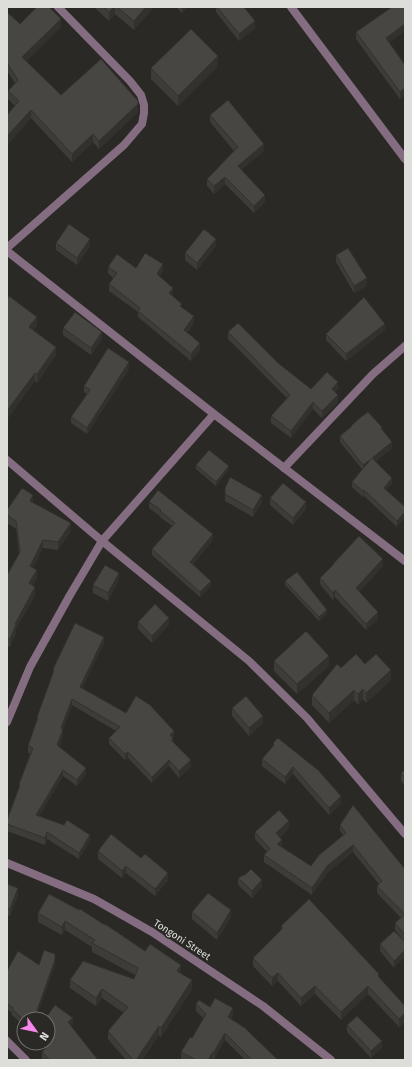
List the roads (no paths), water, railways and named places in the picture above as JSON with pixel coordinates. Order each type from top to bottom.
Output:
[{"type":"street","points":[[58,7],[130,81],[141,95],[144,105],[142,124],[124,145],[7,249],[214,414],[405,561]]},
{"type":"street","points":[[291,7],[405,159]]},
{"type":"street","points":[[284,468],[373,374],[405,346]]},
{"type":"street","points":[[7,722],[30,667],[102,541],[214,414]]},
{"type":"street","points":[[7,460],[102,541],[249,661],[307,718],[405,834]]},
{"type":"street","name":"Tongoni Street","points":[[7,863],[94,899],[152,932],[263,1006],[331,1060]]},
{"type":"street","points":[[7,1041],[26,1060]]}]
